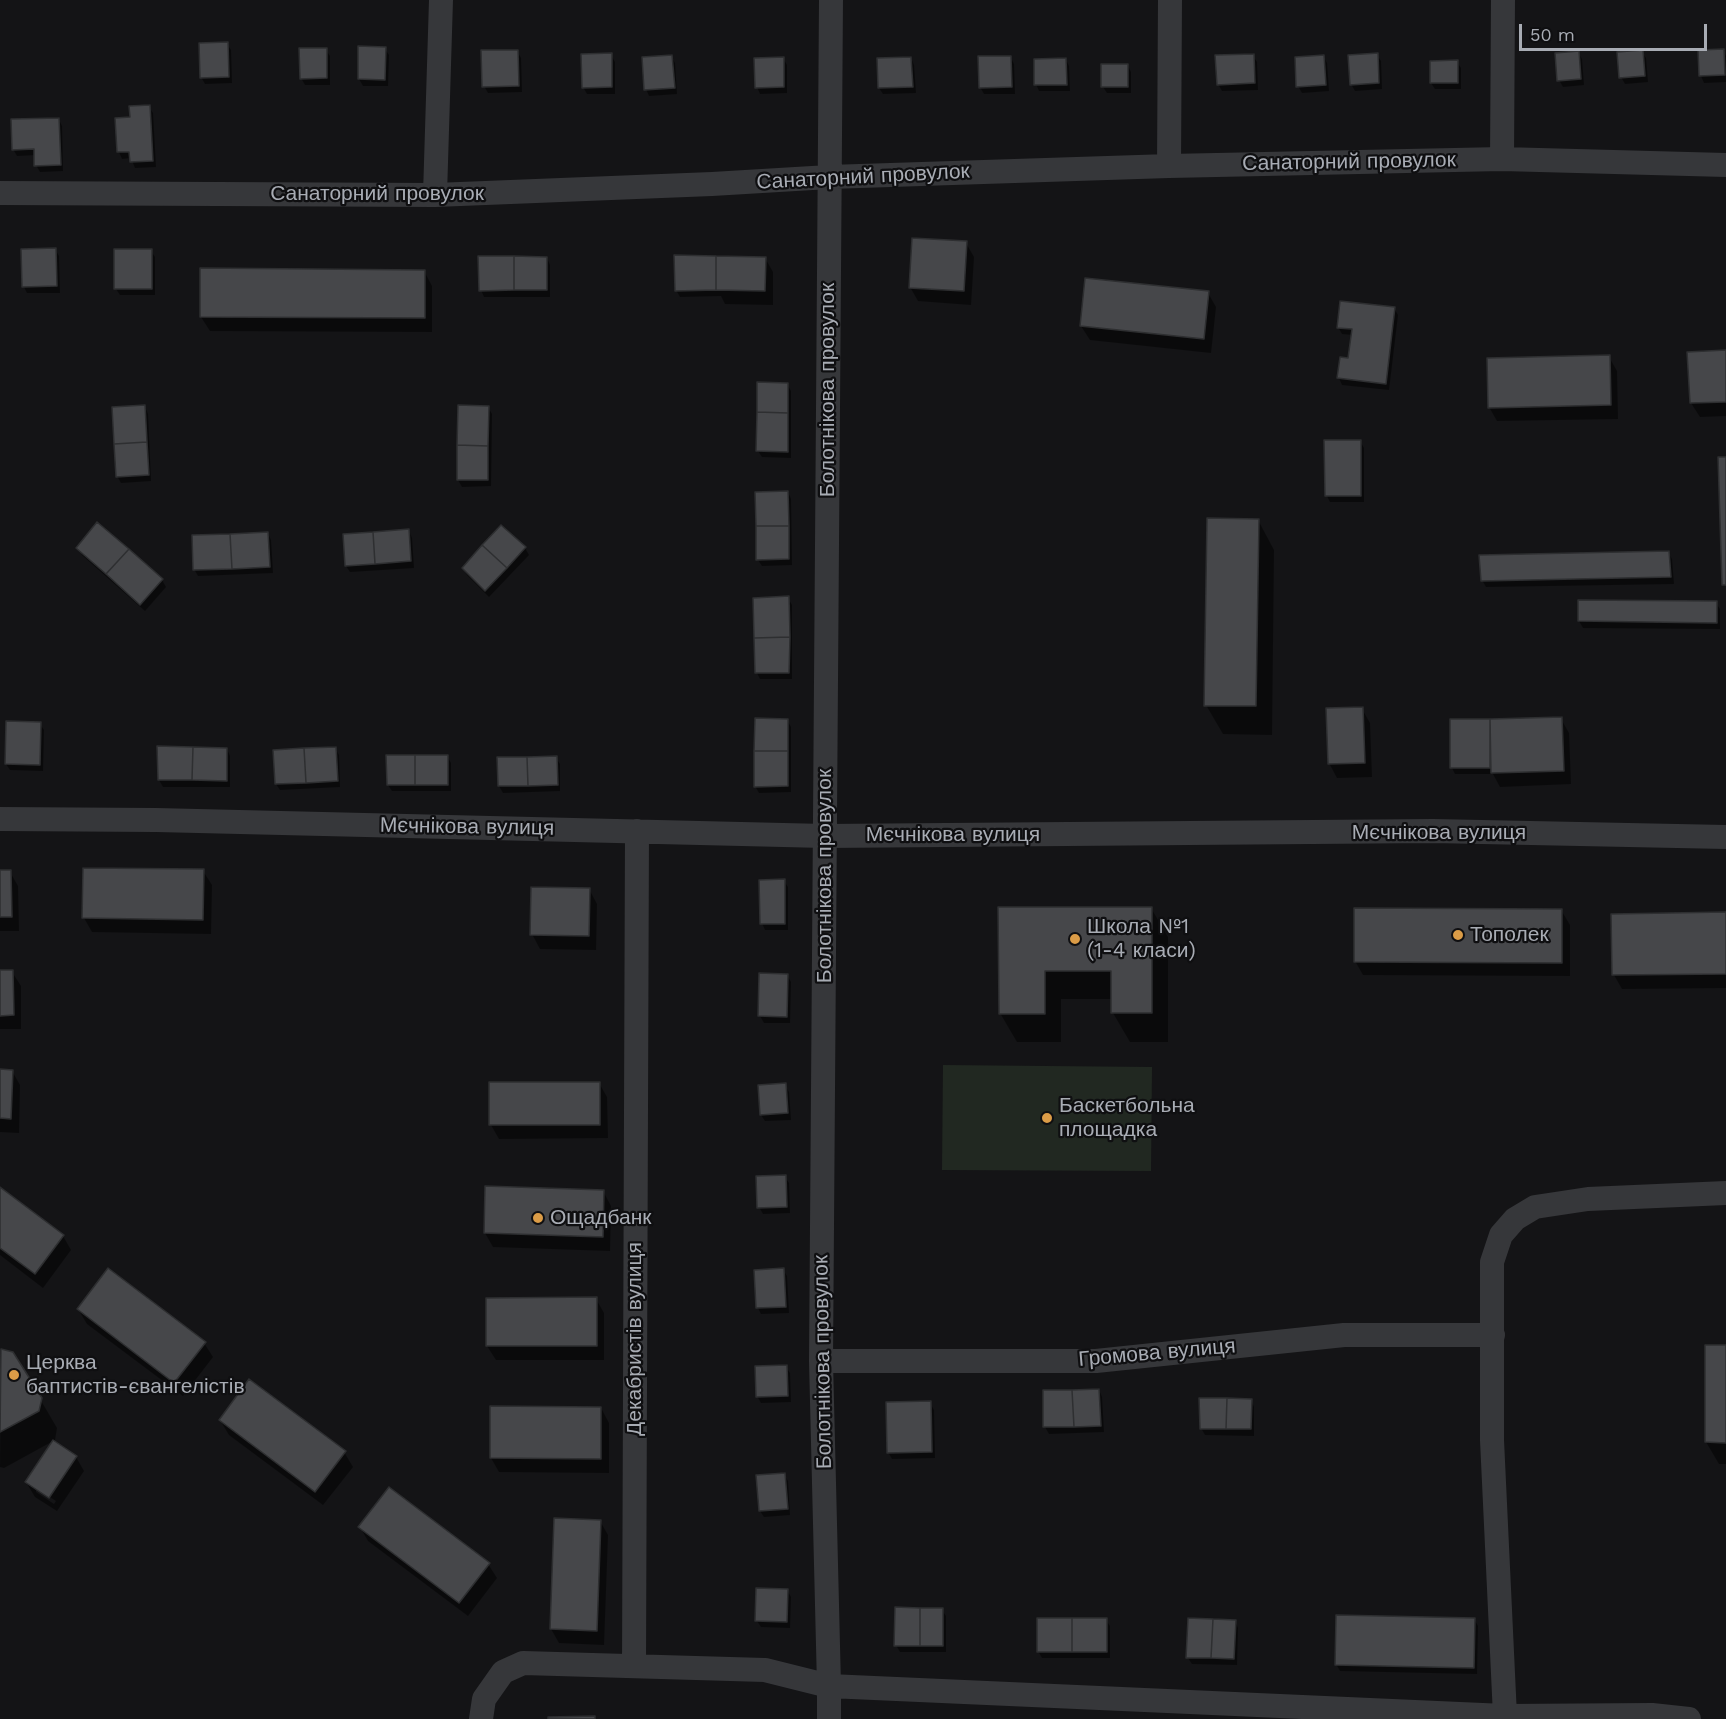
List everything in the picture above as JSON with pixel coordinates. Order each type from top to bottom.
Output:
[{"type":"street","points":[[435,195],[441,0]]},
{"type":"street","name":"Болотнікова провулок","points":[[829,1719],[821,1361],[831,0]]},
{"type":"street","points":[[1169,166],[1170,0]]},
{"type":"street","points":[[1502,159],[1503,0]]},
{"type":"street","name":"Санаторний провулок","points":[[0,194],[435,195],[701,185],[829,177],[1169,166],[1502,159],[1726,165]]},
{"type":"street","name":"Мєчнікова вулиця","points":[[0,819],[156,820],[825,836],[1433,831],[1726,837]]},
{"type":"street","name":"Декабристів вулиця","points":[[634,1666],[637,831]]},
{"type":"street","points":[[1505,1716],[1492,1440],[1492,1262],[1501,1236],[1515,1218],[1535,1206],[1588,1199],[1726,1193]]},
{"type":"street","name":"Громова вулиця","points":[[821,1361],[1096,1361],[1344,1335],[1493,1335]]},
{"type":"street","points":[[481,1719],[484,1699],[503,1672],[523,1663],[765,1670],[829,1686],[1505,1716],[1652,1715],[1689,1719]]},
{"type":"shaded area","name":"Баскетбольна площадка","points":[[943,1065],[1152,1067],[1151,1171],[942,1170]]},
{"type":"building","points":[[228,42],[229,77],[200,78],[199,43]]},
{"type":"building","points":[[358,46],[386,47],[385,80],[358,79]]},
{"type":"building","points":[[299,48],[327,48],[327,78],[300,79]]},
{"type":"building","points":[[1724,49],[1725,75],[1699,76],[1698,50]]},
{"type":"building","points":[[481,50],[518,50],[519,86],[482,87]]},
{"type":"building","points":[[1643,50],[1645,76],[1619,78],[1617,52]]},
{"type":"building","points":[[1579,51],[1581,79],[1557,81],[1555,53]]},
{"type":"building","points":[[612,53],[612,87],[582,88],[581,54]]},
{"type":"building","points":[[1378,53],[1379,83],[1350,85],[1348,55]]},
{"type":"building","points":[[1254,54],[1255,83],[1217,85],[1215,55]]},
{"type":"building","points":[[672,55],[675,88],[644,90],[642,57]]},
{"type":"building","points":[[1324,55],[1326,85],[1296,87],[1295,57]]},
{"type":"building","points":[[978,56],[1011,56],[1012,87],[979,88]]},
{"type":"building","points":[[784,57],[784,87],[755,88],[754,58]]},
{"type":"building","points":[[911,57],[913,87],[878,88],[877,58]]},
{"type":"building","points":[[1066,58],[1067,85],[1034,85],[1034,59]]},
{"type":"building","points":[[1458,60],[1458,83],[1430,83],[1430,61]]},
{"type":"building","points":[[1101,64],[1128,64],[1128,87],[1101,87]]},
{"type":"building","points":[[150,105],[153,161],[130,162],[129,152],[117,152],[115,118],[130,117],[129,106]]},
{"type":"building","points":[[59,118],[61,165],[34,166],[34,149],[12,150],[11,119]]},
{"type":"building","points":[[912,238],[967,241],[964,291],[909,288]]},
{"type":"building","points":[[56,248],[57,286],[22,287],[21,249]]},
{"type":"building","points":[[114,249],[152,249],[152,289],[114,289]]},
{"type":"building","points":[[674,255],[716,256],[716,290],[675,291]]},
{"type":"building","points":[[478,256],[514,256],[514,290],[479,291]]},
{"type":"building","points":[[514,256],[547,257],[547,290],[514,290]]},
{"type":"building","points":[[716,256],[766,257],[765,291],[716,290]]},
{"type":"building","points":[[200,268],[425,270],[425,318],[200,317]]},
{"type":"building","points":[[1085,278],[1209,291],[1204,339],[1080,326]]},
{"type":"building","points":[[1340,301],[1395,307],[1386,384],[1337,378],[1340,357],[1348,358],[1352,329],[1337,328]]},
{"type":"building","points":[[1726,350],[1726,402],[1690,403],[1687,352]]},
{"type":"building","points":[[1610,355],[1611,405],[1488,408],[1487,358]]},
{"type":"building","points":[[757,382],[788,383],[788,413],[757,412]]},
{"type":"building","points":[[145,405],[147,442],[114,444],[112,407]]},
{"type":"building","points":[[458,405],[489,406],[488,446],[457,445]]},
{"type":"building","points":[[757,412],[788,413],[788,452],[756,451]]},
{"type":"building","points":[[1324,440],[1361,440],[1361,496],[1325,496]]},
{"type":"building","points":[[147,442],[149,475],[116,477],[114,444]]},
{"type":"building","points":[[457,445],[488,446],[488,480],[457,480]]},
{"type":"building","points":[[1718,457],[1726,457],[1726,585],[1722,585]]},
{"type":"building","points":[[788,491],[789,526],[756,526],[755,492]]},
{"type":"building","points":[[1207,518],[1259,519],[1256,706],[1204,706]]},
{"type":"building","points":[[97,522],[129,549],[106,574],[76,548]]},
{"type":"building","points":[[501,525],[526,547],[507,568],[482,545]]},
{"type":"building","points":[[756,526],[789,526],[789,559],[756,560]]},
{"type":"building","points":[[409,529],[411,561],[375,564],[373,532]]},
{"type":"building","points":[[268,532],[270,567],[232,569],[230,534]]},
{"type":"building","points":[[373,532],[375,564],[345,566],[343,534]]},
{"type":"building","points":[[230,534],[232,569],[193,570],[192,535]]},
{"type":"building","points":[[482,545],[507,568],[485,591],[462,568]]},
{"type":"building","points":[[129,549],[163,579],[140,605],[106,574]]},
{"type":"building","points":[[1669,551],[1671,577],[1481,581],[1479,555]]},
{"type":"building","points":[[789,596],[790,637],[754,638],[753,598]]},
{"type":"building","points":[[1578,600],[1717,601],[1717,623],[1578,621]]},
{"type":"building","points":[[790,637],[789,673],[755,673],[754,638]]},
{"type":"building","points":[[1363,707],[1365,763],[1328,764],[1326,708]]},
{"type":"building","points":[[1562,717],[1564,771],[1491,773],[1490,719]]},
{"type":"building","points":[[755,718],[788,719],[788,751],[754,751]]},
{"type":"building","points":[[1450,719],[1490,719],[1490,768],[1450,768]]},
{"type":"building","points":[[6,721],[41,722],[40,765],[5,764]]},
{"type":"building","points":[[157,746],[193,747],[192,780],[158,780]]},
{"type":"building","points":[[193,747],[227,748],[227,781],[192,780]]},
{"type":"building","points":[[336,747],[338,781],[306,783],[304,748]]},
{"type":"building","points":[[304,748],[306,783],[275,784],[273,750]]},
{"type":"building","points":[[754,751],[788,751],[788,786],[754,787]]},
{"type":"building","points":[[386,755],[415,755],[415,785],[387,785]]},
{"type":"building","points":[[415,755],[448,755],[448,785],[415,785]]},
{"type":"building","points":[[557,756],[558,785],[528,786],[527,757]]},
{"type":"building","points":[[497,757],[527,757],[528,786],[498,786]]},
{"type":"building","points":[[83,868],[204,869],[203,920],[82,918]]},
{"type":"building","points":[[0,870],[11,870],[12,917],[0,917]]},
{"type":"building","points":[[785,879],[785,924],[760,924],[759,880]]},
{"type":"building","points":[[531,887],[590,888],[589,936],[530,935]]},
{"type":"building","name":"Школа №1 (1-4 класи)","points":[[998,907],[1152,907],[1152,1013],[1111,1013],[1111,971],[1045,971],[1045,1014],[999,1014]]},
{"type":"building","name":"Тополек","points":[[1354,908],[1562,909],[1562,963],[1354,962]]},
{"type":"building","points":[[1726,912],[1726,974],[1612,975],[1611,914]]},
{"type":"building","points":[[0,970],[13,970],[14,1015],[0,1016]]},
{"type":"building","points":[[759,973],[788,974],[787,1017],[758,1016]]},
{"type":"building","points":[[0,1069],[13,1070],[11,1119],[0,1118]]},
{"type":"building","points":[[489,1082],[600,1082],[600,1125],[489,1125]]},
{"type":"building","points":[[786,1083],[788,1113],[760,1115],[758,1085]]},
{"type":"building","points":[[786,1175],[787,1207],[757,1208],[756,1176]]},
{"type":"building","points":[[485,1186],[604,1190],[603,1237],[484,1233]]},
{"type":"building","points":[[0,1187],[64,1235],[35,1274],[0,1248]]},
{"type":"building","points":[[108,1268],[206,1342],[174,1383],[77,1309]]},
{"type":"building","points":[[784,1268],[786,1307],[756,1308],[754,1270]]},
{"type":"building","points":[[597,1297],[597,1346],[486,1346],[486,1298]]},
{"type":"building","points":[[1705,1345],[1726,1345],[1726,1443],[1705,1442]]},
{"type":"building","name":"Церква баптистів-євангелістів","points":[[1,1349],[13,1352],[42,1398],[39,1411],[0,1432]]},
{"type":"building","points":[[787,1365],[788,1396],[756,1397],[755,1366]]},
{"type":"building","points":[[249,1379],[346,1451],[315,1492],[219,1420]]},
{"type":"building","points":[[1099,1389],[1101,1426],[1074,1427],[1072,1390]]},
{"type":"building","points":[[1043,1390],[1072,1390],[1074,1427],[1043,1427]]},
{"type":"building","points":[[1199,1398],[1227,1398],[1226,1429],[1200,1429]]},
{"type":"building","points":[[1227,1398],[1252,1399],[1251,1429],[1226,1429]]},
{"type":"building","points":[[931,1401],[932,1452],[887,1453],[886,1402]]},
{"type":"building","points":[[490,1406],[601,1407],[601,1459],[490,1458]]},
{"type":"building","points":[[53,1440],[77,1456],[49,1498],[25,1482]]},
{"type":"building","points":[[785,1473],[788,1509],[759,1511],[756,1475]]},
{"type":"building","points":[[389,1487],[490,1563],[459,1603],[358,1527]]},
{"type":"building","points":[[554,1518],[601,1520],[597,1631],[550,1629]]},
{"type":"building","points":[[756,1588],[788,1589],[787,1622],[755,1621]]},
{"type":"building","points":[[895,1607],[920,1608],[920,1646],[894,1646]]},
{"type":"building","points":[[920,1608],[943,1608],[943,1646],[920,1646]]},
{"type":"building","points":[[1336,1615],[1475,1618],[1474,1668],[1335,1665]]},
{"type":"building","points":[[1037,1618],[1072,1618],[1072,1652],[1037,1652]]},
{"type":"building","points":[[1072,1618],[1107,1618],[1107,1652],[1072,1652]]},
{"type":"building","points":[[1188,1618],[1213,1619],[1211,1658],[1186,1658]]},
{"type":"building","points":[[1213,1619],[1236,1620],[1234,1659],[1211,1658]]},
{"type":"building","points":[[595,1716],[595,1719],[548,1719],[548,1717]]},
{"type":"place","name":"Тополек","points":[[1458,935]]},
{"type":"place","name":"Школа №1 (1-4 класи)","points":[[1075,939]]},
{"type":"place","name":"Баскетбольна площадка","points":[[1047,1118]]},
{"type":"place","name":"Ощадбанк","points":[[538,1218]]},
{"type":"place","name":"Церква баптистів-євангелістів","points":[[14,1375]]}]
